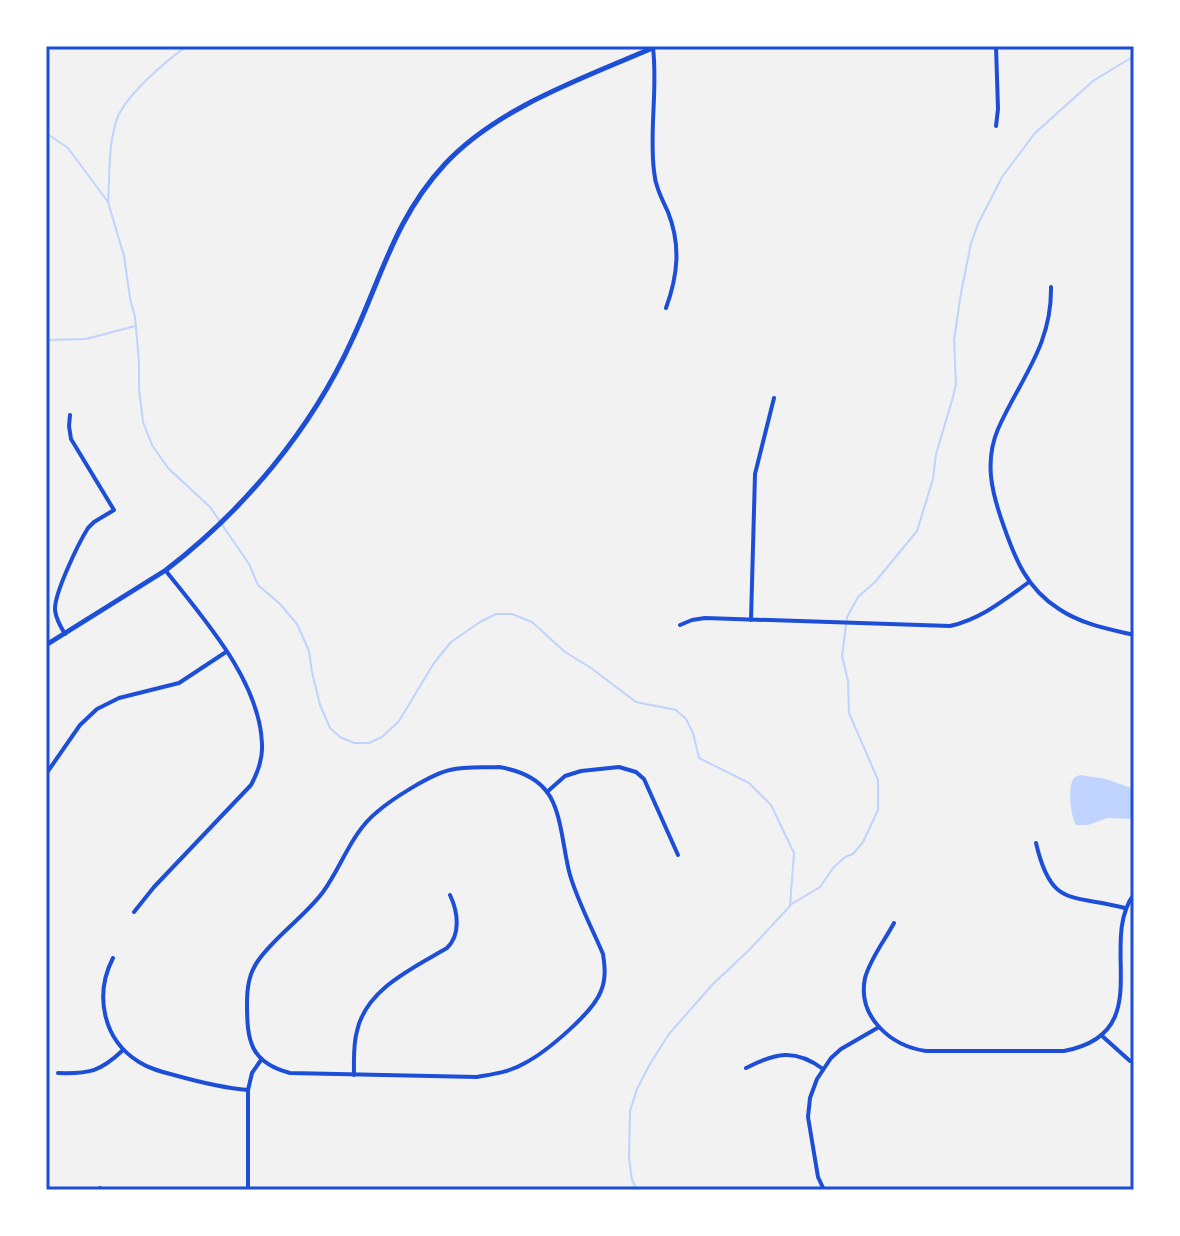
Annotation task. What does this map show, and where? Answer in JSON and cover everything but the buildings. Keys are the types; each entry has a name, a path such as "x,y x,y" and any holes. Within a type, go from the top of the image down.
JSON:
{"street":[{"path":"996,46 996,126"},
{"path":"46,645 166,570 221,523 276,462 325,391 353,340 401,224 423,190 446,163 475,137 509,114 655,47 653,168 673,226 677,252 674,282 666,308"},
{"path":"1051,287 1050,313 1044,338 998,429 993,446 990,462 995,500 1013,555 1029,582 1049,602 1073,617 1134,635"},
{"path":"751,620 755,474 774,398"},
{"path":"65,634 55,611 58,593 88,528 114,510 71,439 70,415"},
{"path":"134,912 251,785 262,754 259,723 243,677 166,570"},
{"path":"680,625 705,618 950,626 980,616 1029,582"},
{"path":"46,774 80,725 97,709 119,698 179,683 226,651"},
{"path":"547,792 572,773 619,767 636,772 644,779 678,855"},
{"path":"463,768 510,769 531,778 547,792 555,809 573,886 603,954 605,975 601,992 590,1010 526,1063 504,1072 477,1077 290,1073 279,1071 261,1060 247,1028 247,991 254,967 266,950 322,893 358,832 375,813 436,775 463,768"},
{"path":"1036,843 1044,874 1059,891 1075,899 1125,908"},
{"path":"894,923 864,982 867,1006 889,1037 913,1049 926,1051 1064,1051 1084,1046 1101,1035 1113,1018 1120,1000 1122,923 1125,908 1134,894"},
{"path":"354,1075 357,1031 367,1006 393,981 453,942 457,908 450,895"},
{"path":"113,958 104,980 103,1005 109,1029 123,1050 153,1069 219,1087 248,1090"},
{"path":"824,1190 818,1177 808,1117 810,1098 823,1069 841,1049 879,1027"},
{"path":"1101,1035 1130,1061"},
{"path":"58,1073 98,1070 123,1050"},
{"path":"746,1068 768,1057 787,1054 813,1061 823,1069"},
{"path":"248,1190 248,1090 252,1073 261,1060"}],"water":[{"path":"1080,775 1106,779 1134,789 1134,819 1107,818 1088,825 1076,825 1070,794 1074,778"}],"waterway":[{"path":"108,202 112,141 120,112 146,80 187,46"},
{"path":"790,905 820,887 833,868 853,854 863,842 878,810 878,780 849,713 848,681 842,656 847,617 858,597 875,582 917,531 956,384 954,340 971,243 978,224 1002,177 1035,133 1093,81 1134,56"},
{"path":"46,133 68,148 108,202 124,256 135,317 143,422 152,445 168,468 210,507 249,564 258,585 297,624 309,651 320,705 330,728 354,743 369,743 382,737 399,721 434,663 451,642 496,614 512,614 532,622 565,652 636,702 676,710 686,719 693,733 699,758 749,783 771,805 794,853 790,906 712,985 669,1034 650,1064 630,1111 629,1158 632,1180 637,1190"},
{"path":"46,340 86,339 135,326"}]}
